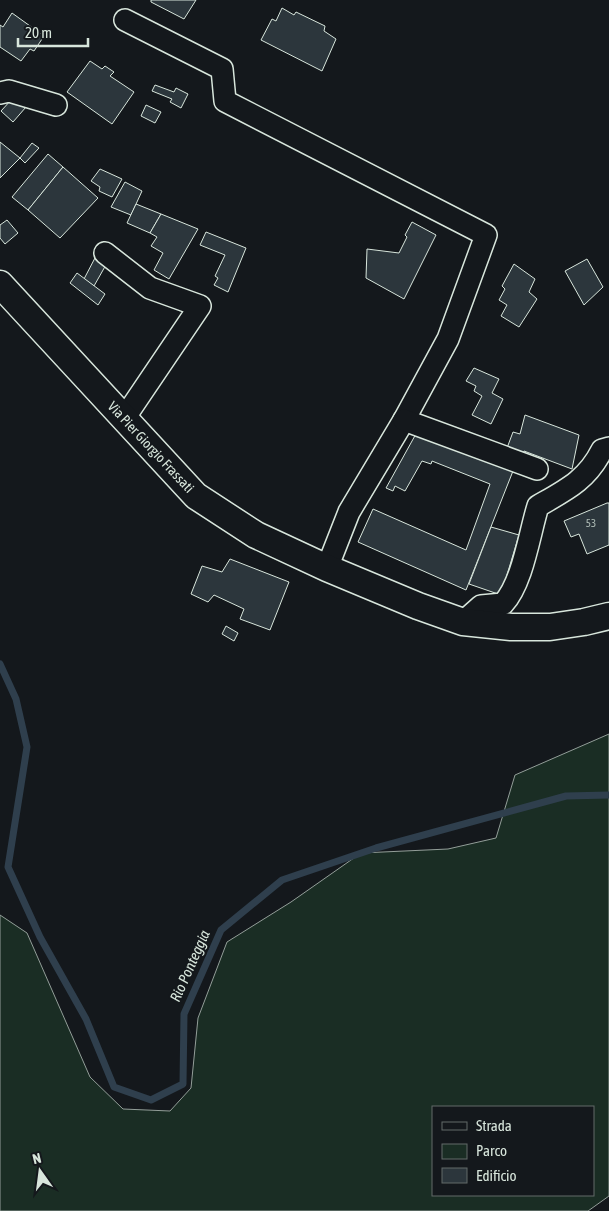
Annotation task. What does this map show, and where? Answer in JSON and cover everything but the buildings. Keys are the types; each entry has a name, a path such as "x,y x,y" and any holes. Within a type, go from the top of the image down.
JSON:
{"street":[{"path":"125,20 222,70 225,101 486,235 448,339 404,420 349,512 326,568"},
{"path":"0,82 3,84 0,86"},
{"path":"0,93 9,91 56,105"},
{"path":"105,253 150,288 200,306 125,417"},
{"name":"Via Pier Giorgio Frassati","path":"0,284 196,496 256,535 326,568 453,618 511,627 550,627 609,616"},
{"path":"404,420 537,469"},
{"path":"453,618 481,606 504,604 518,582 538,506 580,480 595,466 602,450 609,448"}],"green space":[{"path":"609,734 609,1196 588,1211 0,1211 0,915 27,933 90,1077 123,1109 170,1111 191,1088 198,1018 227,942 291,902 361,853 448,849 496,838 515,775"}],"waterway":[{"name":"Rio Ponteggia","path":"0,664 16,699 27,747 8,867 40,937 86,1019 114,1087 151,1100 183,1084 184,1014 221,930 282,880 376,848 566,796 609,795"}]}
